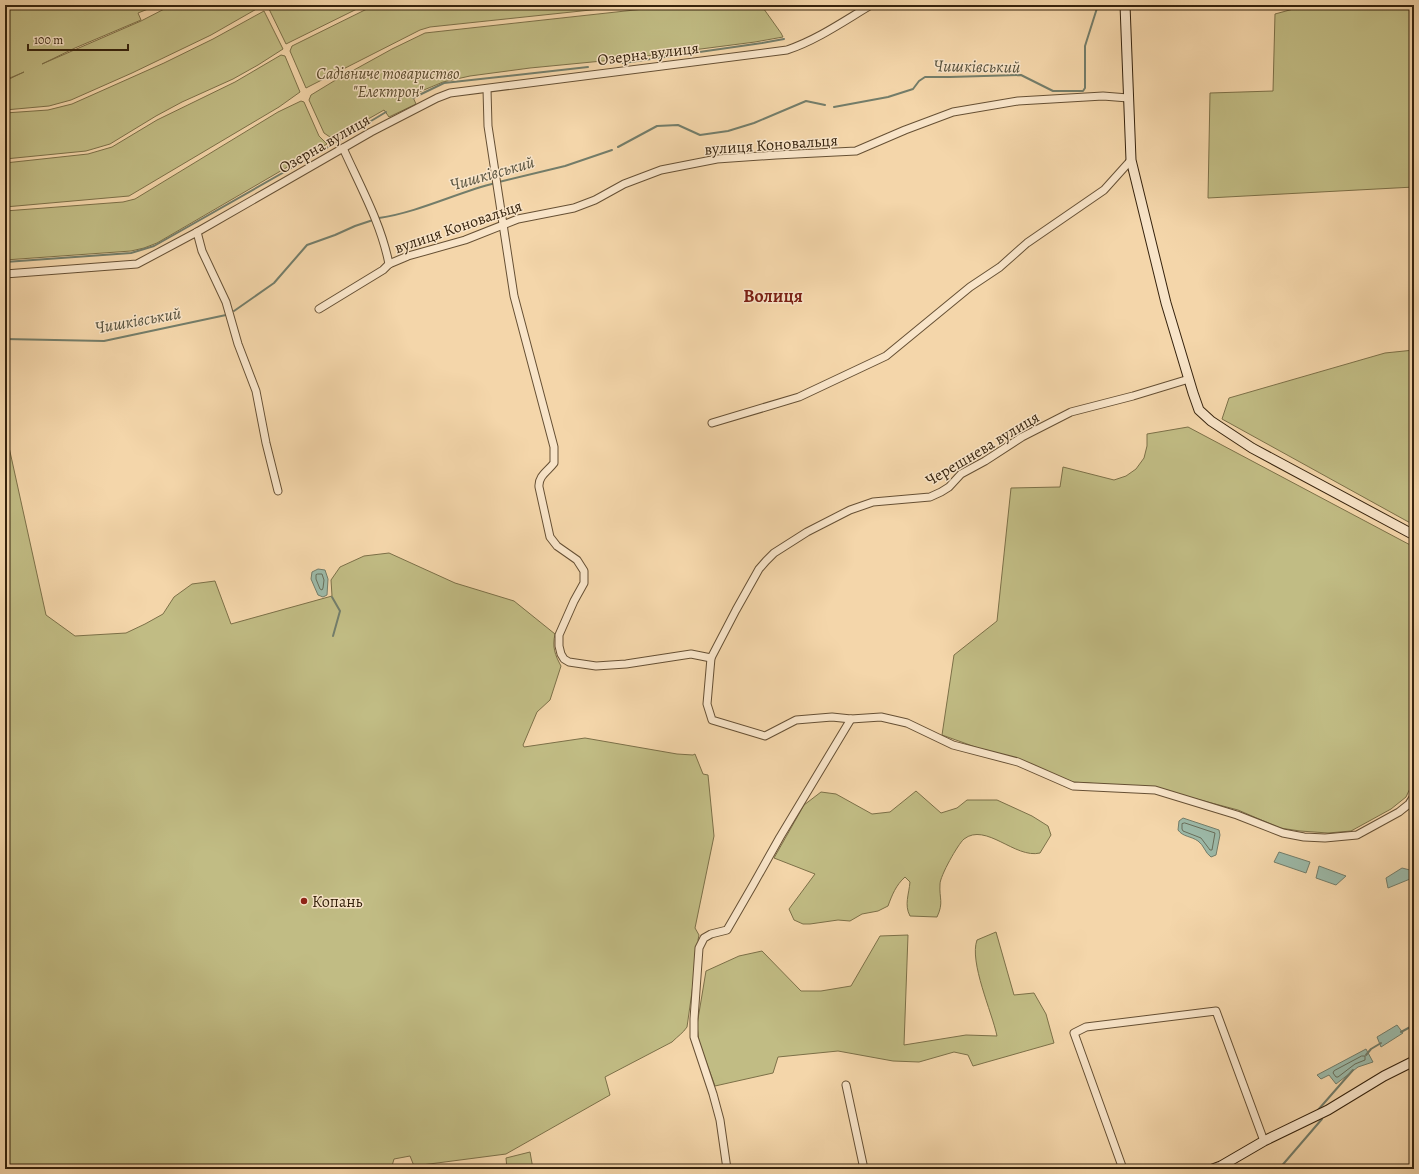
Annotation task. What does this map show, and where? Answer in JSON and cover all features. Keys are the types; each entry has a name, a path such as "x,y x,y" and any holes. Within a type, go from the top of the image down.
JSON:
{"street":[{"name":"Озерна вулиця","path":"5,274 137,264 197,232 343,148 437,98 450,93 787,50 817,36 871,5"},
{"path":"1126,5 1131,160 1166,303 1199,410 1211,421 1252,448 1414,535"},
{"path":"487,89 488,126 514,296 554,447 554,463 538,481 550,537 557,546 577,560 584,571 584,583 571,606 559,635 561,654 564,659 569,662 596,666 626,664 691,654 711,658"},
{"name":"вулиця Коновальця","path":"319,309 383,270 389,264 408,256 465,240 518,218 581,205 595,200 624,184 661,170 717,159 856,151 905,130 953,112 1011,102 1103,96 1128,98"},
{"path":"343,148 375,217 389,264"},
{"path":"712,423 799,397 886,356 970,287 1000,267 1027,243 1104,190 1131,160"},
{"path":"197,232 202,251 226,302 238,344 256,391 266,443 278,491"},
{"name":"Черешнева вулиця","path":"851,719 832,717 796,720 765,736 712,720 707,704 711,658 736,610 766,561 774,553 807,532 850,510 873,502 930,497 942,492 961,474 985,461 1022,437 1071,412 1133,396 1189,379"},
{"path":"727,1169 720,1120 694,1037 699,948 704,938 711,934 727,930 780,837 851,719 881,717 907,723 953,746 1018,762 1074,786 1155,790 1237,815 1283,833 1304,837 1325,838 1357,835 1399,812 1409,804 1414,796"},
{"path":"1123,1169 1074,1033 1086,1027 1216,1011 1264,1140"},
{"path":"1213,1169 1228,1162 1264,1140 1328,1110 1384,1076 1414,1061"},
{"path":"846,1085 864,1169"}],"green space":[{"path":"5,5 158,5 138,13 141,20 75,48 42,64 141,21 172,5 260,5 260,7 211,35 71,100 49,106 5,110 5,81 24,72 5,80"},
{"name":"Садівниче товариство \"Електрон\"","path":"271,5 365,5 286,44 269,9"},
{"name":"Садівниче товариство \"Електрон\"","path":"375,5 638,5 430,27 420,30 306,88 290,51 292,46"},
{"name":"Садівниче товариство \"Електрон\"","path":"680,5 761,5 783,37 623,59 530,68 470,76 443,82 412,95 416,104 389,117 384,110 333,139 324,133 309,100 311,95 334,81 392,49 425,33"},
{"path":"1308,5 1414,5 1414,187 1208,198 1210,93 1273,91 1275,14"},
{"name":"Садівниче товариство \"Електрон\"","path":"264,11 283,49 258,65 233,79 182,102 110,144 86,151 5,159 5,113 48,110 72,104 164,63 213,39"},
{"name":"Садівниче товариство \"Електрон\"","path":"281,55 285,56 300,92 279,107 129,196 5,207 5,163 88,154 112,147 157,120 235,82"},
{"name":"Садівниче товариство \"Електрон\"","path":"301,101 304,102 319,136 327,144 157,243 131,251 5,260 5,211 123,202 135,199 278,112"},
{"path":"1414,350 1414,525 1222,419 1229,398 1385,353"},
{"path":"1188,427 1414,547 1414,780 1406,797 1391,809 1351,831 1328,833 1280,828 1238,810 1155,788 1073,782 942,735 954,655 997,621 1011,488 1060,487 1063,467 1114,480 1126,476 1136,469 1144,458 1147,446 1147,434"},
{"path":"5,429 46,615 75,636 126,633 163,614 174,597 192,584 215,581 231,624 332,596 331,580 340,567 364,556 389,553 455,583 514,601 555,634 555,651 561,666 550,700 537,712 523,745 524,747 585,738 677,754 695,754 703,774 708,775 714,836 695,928 699,935 699,942 687,1027 684,1031 672,1042 605,1077 610,1095 506,1154 414,1166 410,1156 394,1159 392,1166 377,1169 5,1169"},
{"path":"916,791 941,813 957,808 967,800 997,800 1032,816 1048,826 1051,835 1040,853 1021,851 982,835 973,835 964,839 950,860 943,874 940,884 941,904 937,917 910,916 907,904 910,882 905,877 897,887 888,906 878,911 862,914 850,921 838,920 803,924 794,920 789,909 815,874 774,858 804,805 821,792 836,794 872,814 890,812"},
{"path":"996,932 1014,995 1034,993 1046,1014 1054,1043 973,1066 968,1055 954,1052 919,1062 893,1061 838,1051 778,1057 773,1073 715,1086 699,1042 697,1025 706,971 739,956 762,951 801,991 821,991 851,986 880,936 908,935 904,1045 966,1035 997,1036 978,974 975,949 977,940"},
{"path":"530,1152 533,1169 507,1169 506,1158"}],"water":[{"path":"318,569 325,570 328,579 327,595 323,597 318,595 311,579 312,572"},
{"path":"1183,818 1219,830 1220,835 1216,855 1211,857 1198,841 1178,830 1179,821"},
{"path":"1279,852 1310,862 1306,873 1274,862"},
{"path":"1319,866 1346,876 1336,885 1316,878"},
{"path":"1402,868 1410,870 1414,875 1411,876 1410,879 1388,888 1386,878"},
{"path":"1397,1025 1403,1033 1381,1047 1377,1037"},
{"path":"1366,1049 1373,1062 1358,1067 1336,1084 1329,1075 1321,1079 1317,1075"}],"waterway":[{"name":"Чишківський","path":"834,107 888,97 913,89 919,81 925,77 1021,75 1053,91 1083,91 1085,88 1085,46 1098,5"},
{"path":"623,63 784,39"},
{"path":"413,98 444,83 588,67"},
{"name":"Чишківський","path":"618,147 657,126 678,125 700,135 728,131 754,123 806,101 825,105"},
{"path":"336,142 386,112"},
{"path":"5,262 131,253 154,246 330,146"},
{"name":"Чишківський","path":"499,182 565,166 612,150"},
{"name":"Чишківський","path":"379,218 423,207 495,183"},
{"name":"Чишківський","path":"234,311 274,283 307,245 373,220"},
{"name":"Чишківський","path":"5,339 104,341 226,315"},
{"path":"332,597 340,611 333,636"},
{"path":"1401,1032 1414,1025"},
{"path":"1366,1055 1371,1049 1381,1043"},
{"path":"1318,1110 1353,1070"},
{"path":"1279,1169 1322,1119"}],"place":[{"name":"Копань","path":"304,901"}],"district":[{"name":"Волиця","path":"773,296"}]}
